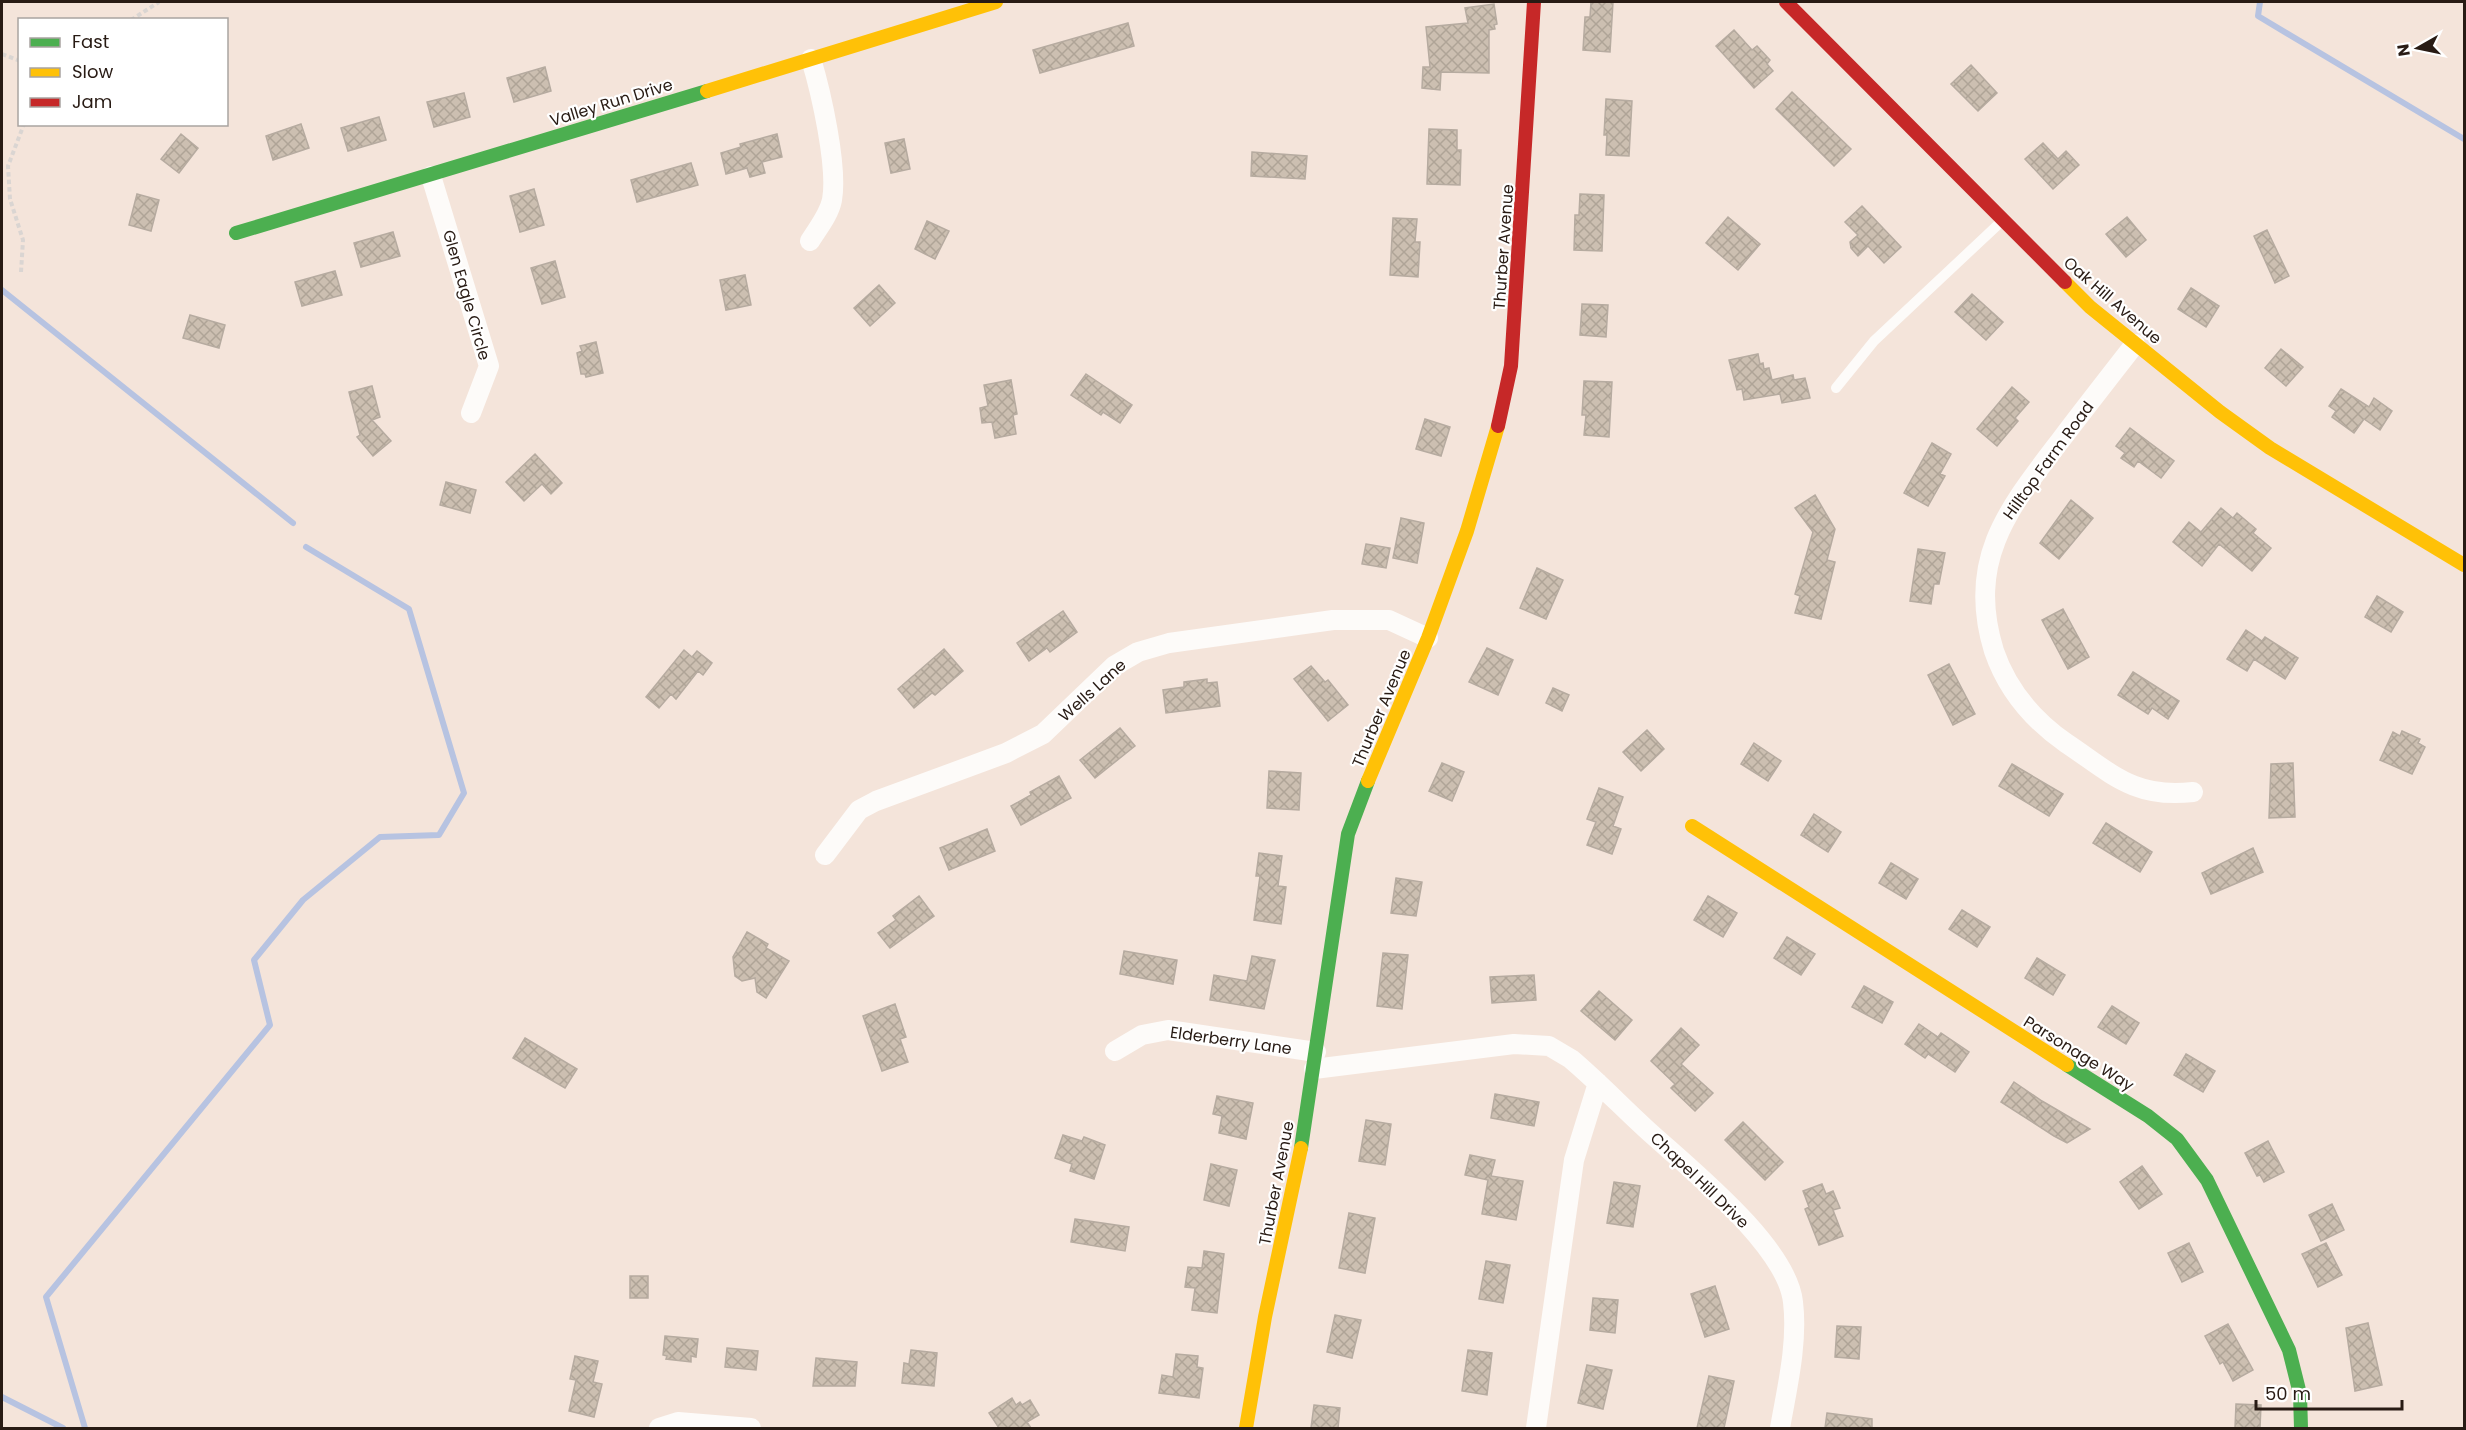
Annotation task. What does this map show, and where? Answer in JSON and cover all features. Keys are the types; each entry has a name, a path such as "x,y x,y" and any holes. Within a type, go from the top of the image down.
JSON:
{"street":[{"name":"Valley Run Drive","path":"236,233 431,176 996,2"},
{"name":"Thurber Avenue","path":"1246,1428 1254,1370 1288,1210 1315,1061 1348,834 1378,753 1428,638 1467,531 1498,425 1511,366 1534,2"},
{"name":"Oak Hill Avenue","path":"1786,2 2091,307 2135,344 2220,412 2270,448 2464,565"},
{"path":"810,241 826,215 833,185 823,100 811,59"},
{"name":"Glen Eagle Circle","path":"431,176 489,366 471,413"},
{"name":"Hilltop Farm Road","path":"2135,344 2007,512 1989,562 1987,620 1996,657 2014,692 2053,734 2127,784 2161,794 2193,792"},
{"name":"Wells Lane","path":"825,855 860,810 908,789 1006,753 1043,734 1114,666 1138,652 1169,643 1351,620 1389,620 1428,638"},
{"name":"Parsonage Way","path":"1692,826 2148,1116 2177,1139 2207,1180 2282,1333 2298,1379 2301,1428"},
{"name":"Elderberry Lane","path":"1115,1051 1142,1035 1168,1030 1315,1061"},
{"name":"Chapel Hill Drive","path":"1315,1061 1535,1044 1559,1050 1598,1083 1742,1218 1782,1270 1790,1286 1794,1313 1792,1355 1780,1428"},
{"path":"1536,1428 1574,1160 1598,1083"},
{"path":"659,1428 678,1422 751,1428"}],"lane":[{"path":"1836,388 1874,341 2003,220"}],"path":[{"path":"134,18 159,2"},
{"path":"2,54 18,60"},
{"path":"21,272 23,240 10,199 8,166 23,126"}],"building":[{"path":"1591,2 1613,2 1610,52 1583,50 1585,17 1590,17"},
{"path":"1494,4 1497,24 1494,25 1495,29 1489,30 1489,73 1441,72 1440,90 1422,88 1423,67 1430,67 1426,27 1468,23 1465,8"},
{"path":"1128,23 1134,46 1040,73 1033,50"},
{"path":"1734,30 1752,50 1757,46 1770,60 1767,64 1773,71 1754,88 1716,46"},
{"path":"1971,65 1997,93 1978,111 1951,84"},
{"path":"545,67 551,91 514,102 507,78"},
{"path":"1792,92 1851,149 1834,166 1776,109"},
{"path":"464,93 470,117 434,127 427,102"},
{"path":"1606,99 1632,101 1629,156 1606,155 1607,135 1604,135"},
{"path":"379,117 386,140 348,151 341,128"},
{"path":"301,124 309,148 273,160 266,136"},
{"path":"1429,129 1457,130 1457,150 1461,150 1460,185 1427,184"},
{"path":"181,134 198,148 179,173 161,159"},
{"path":"777,134 782,157 762,162 765,173 750,177 747,168 726,174 721,153 741,147 740,144"},
{"path":"904,139 910,169 891,173 885,143"},
{"path":"2043,143 2058,159 2066,151 2079,165 2053,189 2025,159"},
{"path":"1252,152 1307,156 1305,179 1251,176"},
{"path":"691,163 698,185 637,202 631,180"},
{"path":"534,189 544,225 520,232 510,196"},
{"path":"137,194 159,200 151,231 129,225"},
{"path":"1580,194 1604,195 1602,251 1574,250 1575,215 1579,215"},
{"path":"1862,206 1901,247 1884,263 1868,246 1858,256 1851,248 1850,242 1858,235 1845,222"},
{"path":"1728,217 1760,244 1738,270 1706,243"},
{"path":"2127,217 2146,240 2126,257 2106,234"},
{"path":"1393,218 1417,219 1415,242 1420,242 1418,277 1390,275"},
{"path":"927,221 949,231 935,259 915,249"},
{"path":"2267,230 2289,276 2275,283 2254,236"},
{"path":"393,232 400,256 361,267 354,243"},
{"path":"555,261 565,297 542,304 531,268"},
{"path":"335,271 342,295 302,306 295,282"},
{"path":"745,275 751,305 726,310 720,280"},
{"path":"879,285 895,303 870,326 854,308"},
{"path":"2191,288 2219,306 2206,327 2178,309"},
{"path":"1972,294 2003,322 1986,340 1955,312"},
{"path":"1582,304 1608,305 1606,337 1580,335"},
{"path":"190,315 225,325 219,348 183,338"},
{"path":"596,342 603,373 586,377 585,374 581,374 577,353 582,351 580,346"},
{"path":"2281,349 2303,367 2286,386 2265,368"},
{"path":"1758,354 1760,364 1763,363 1764,369 1769,368 1772,380 1793,375 1794,380 1805,378 1810,398 1782,403 1780,394 1744,400 1742,389 1737,390 1729,360"},
{"path":"1086,374 1132,405 1120,423 1103,412 1101,415 1071,395"},
{"path":"1011,380 1017,414 1013,415 1016,434 995,438 992,422 982,423 980,408 988,406 984,385"},
{"path":"1584,381 1612,382 1609,437 1584,435 1586,415 1582,415"},
{"path":"372,386 380,417 372,420 391,441 373,456 357,437 360,435 349,392"},
{"path":"2012,387 2029,402 2015,418 2018,421 1997,446 1977,429"},
{"path":"2341,389 2369,407 2374,398 2392,411 2380,430 2364,419 2354,433 2332,417 2336,411 2329,406"},
{"path":"1425,419 1450,427 1441,456 1416,449"},
{"path":"2130,428 2174,461 2161,478 2138,461 2134,467 2121,458 2125,453 2116,446"},
{"path":"1932,443 1951,454 1940,474 1945,476 1928,506 1904,493"},
{"path":"535,454 562,483 551,494 542,484 524,501 506,482"},
{"path":"446,482 476,490 470,513 440,505"},
{"path":"1815,495 1835,529 1827,560 1835,562 1821,619 1795,613 1800,596 1795,594 1813,532 1795,508"},
{"path":"2071,500 2093,518 2059,559 2040,543"},
{"path":"2221,508 2233,518 2237,513 2256,529 2253,533 2271,548 2252,571 2219,544 2202,566 2173,542 2189,522 2201,532"},
{"path":"1401,518 1424,523 1417,563 1393,558"},
{"path":"1366,544 1390,548 1386,568 1362,564"},
{"path":"1918,549 1945,553 1939,584 1934,584 1931,604 1910,601"},
{"path":"1537,568 1563,580 1546,619 1520,608"},
{"path":"2377,596 2403,612 2391,632 2365,617"},
{"path":"2063,609 2089,657 2068,669 2042,620"},
{"path":"1063,611 1077,632 1050,652 1047,648 1029,661 1017,643"},
{"path":"2246,630 2262,641 2265,637 2298,658 2285,679 2254,659 2247,671 2227,659"},
{"path":"1487,648 1513,660 1498,695 1469,682"},
{"path":"944,649 963,671 935,695 932,693 914,708 898,689"},
{"path":"684,650 692,657 697,651 712,663 703,675 698,671 676,699 671,694 659,708 646,697"},
{"path":"1949,664 1975,714 1953,725 1928,675"},
{"path":"1311,666 1325,682 1328,680 1348,705 1328,721 1294,679"},
{"path":"2133,672 2179,701 2168,719 2152,708 2148,714 2118,695"},
{"path":"1207,679 1207,683 1217,682 1220,706 1166,713 1163,690 1184,687 1184,682"},
{"path":"1553,688 1569,695 1562,711 1546,703"},
{"path":"1120,728 1135,746 1095,778 1080,760"},
{"path":"1647,730 1664,749 1641,771 1623,752"},
{"path":"2402,731 2420,739 2418,743 2425,747 2412,774 2380,760 2393,732 2400,736"},
{"path":"1754,743 1781,761 1768,781 1741,764"},
{"path":"1442,763 1464,772 1452,801 1429,791"},
{"path":"2293,763 2295,817 2269,818 2271,764"},
{"path":"2012,764 2063,794 2049,816 1999,786"},
{"path":"1269,771 1301,773 1299,810 1267,808"},
{"path":"1059,776 1071,798 1021,825 1011,806 1031,795 1030,792"},
{"path":"1599,788 1623,797 1613,826 1621,829 1612,854 1587,845 1596,822 1587,819"},
{"path":"1814,814 1841,832 1828,852 1801,835"},
{"path":"2106,823 2152,852 2140,872 2093,843"},
{"path":"987,829 995,851 949,870 940,848"},
{"path":"2253,848 2263,872 2211,894 2202,873"},
{"path":"1259,853 1282,856 1278,886 1286,887 1281,924 1254,920 1260,876 1256,876"},
{"path":"1891,863 1918,879 1906,899 1879,883"},
{"path":"1396,878 1422,882 1416,916 1391,913"},
{"path":"919,896 934,916 890,948 878,933 896,920 893,916"},
{"path":"1708,896 1737,913 1723,937 1694,920"},
{"path":"1962,910 1990,927 1977,947 1949,929"},
{"path":"747,932 768,944 766,948 789,961 766,998 757,992 755,978 742,981 735,976 733,957"},
{"path":"1787,937 1815,954 1801,975 1774,958"},
{"path":"1124,951 1177,960 1173,984 1120,974"},
{"path":"1383,953 1408,955 1402,1009 1377,1006"},
{"path":"1252,956 1275,960 1264,1009 1210,1000 1214,975 1247,981"},
{"path":"2037,958 2065,975 2053,995 2025,978"},
{"path":"1534,975 1536,1000 1492,1003 1490,977"},
{"path":"1864,986 1893,1002 1882,1023 1852,1007"},
{"path":"1599,991 1632,1020 1615,1040 1581,1011"},
{"path":"895,1004 906,1037 900,1039 908,1062 882,1071 863,1016"},
{"path":"2112,1006 2139,1023 2126,1044 2098,1027"},
{"path":"1919,1024 1938,1037 1941,1033 1969,1052 1955,1072 1928,1054 1925,1058 1905,1044"},
{"path":"1681,1028 1699,1045 1681,1064 1713,1093 1695,1111 1671,1088 1675,1084 1651,1061"},
{"path":"525,1038 577,1069 565,1088 513,1058"},
{"path":"2186,1054 2215,1071 2203,1092 2174,1075"},
{"path":"2014,1082 2090,1129 2067,1143 2054,1136 2001,1102"},
{"path":"1495,1094 1539,1102 1534,1126 1491,1118"},
{"path":"1217,1096 1253,1103 1246,1139 1219,1133 1222,1116 1213,1114"},
{"path":"1366,1120 1391,1124 1385,1165 1359,1161"},
{"path":"1743,1122 1783,1162 1765,1180 1725,1140"},
{"path":"1063,1135 1082,1141 1084,1137 1105,1145 1094,1179 1070,1171 1072,1164 1055,1158"},
{"path":"2268,1141 2284,1172 2264,1182 2260,1175 2257,1176 2245,1153"},
{"path":"1470,1155 1495,1160 1491,1176 1523,1181 1516,1220 1482,1214 1488,1180 1465,1175"},
{"path":"1211,1164 1237,1170 1229,1206 1204,1200"},
{"path":"2142,1166 2162,1194 2139,1209 2120,1182"},
{"path":"1614,1182 1640,1186 1633,1227 1607,1223"},
{"path":"1822,1184 1826,1194 1833,1191 1840,1208 1833,1210 1843,1236 1819,1245 1805,1209 1809,1207 1803,1191"},
{"path":"2332,1204 2344,1230 2321,1241 2309,1215"},
{"path":"1349,1213 1375,1218 1365,1273 1339,1268"},
{"path":"1075,1219 1129,1227 1125,1251 1071,1242"},
{"path":"2189,1243 2203,1272 2182,1282 2168,1253"},
{"path":"2326,1243 2342,1275 2318,1287 2302,1254"},
{"path":"1204,1251 1224,1254 1217,1313 1192,1310 1195,1288 1185,1287 1188,1267 1202,1268"},
{"path":"1486,1261 1510,1265 1503,1303 1479,1299"},
{"path":"630,1276 648,1276 648,1298 630,1298"},
{"path":"1715,1286 1729,1329 1705,1337 1691,1294"},
{"path":"1593,1298 1618,1300 1615,1333 1590,1330"},
{"path":"1335,1315 1361,1320 1352,1358 1327,1352"},
{"path":"2368,1323 2382,1385 2355,1391 2346,1328"},
{"path":"2228,1324 2253,1370 2233,1381 2223,1362 2220,1364 2205,1336"},
{"path":"1837,1326 1861,1327 1859,1359 1835,1357"},
{"path":"665,1336 698,1339 696,1357 691,1356 691,1362 666,1359 667,1356 663,1355"},
{"path":"727,1348 758,1351 756,1370 725,1367"},
{"path":"911,1350 937,1353 934,1386 902,1383 904,1363 909,1364"},
{"path":"1468,1350 1492,1353 1487,1395 1462,1391"},
{"path":"1176,1354 1198,1356 1197,1367 1203,1368 1199,1398 1159,1393 1162,1375 1173,1377"},
{"path":"575,1356 598,1361 593,1382 602,1384 594,1417 569,1411 576,1380 570,1379"},
{"path":"816,1358 857,1362 855,1386 813,1386"},
{"path":"1587,1365 1612,1370 1603,1409 1578,1403"},
{"path":"1709,1376 1734,1381 1724,1428 1697,1428"},
{"path":"1012,1398 1016,1405 1020,1402 1022,1405 1030,1400 1039,1415 1027,1422 1031,1428 999,1428 989,1413"},
{"path":"2236,1404 2261,1405 2260,1428 2235,1428"},
{"path":"1314,1405 1340,1408 1338,1428 1311,1428"},
{"path":"1827,1413 1872,1419 1872,1428 1825,1428"}],"waterway":[{"path":"2260,2 2258,16 2464,139"},
{"path":"2,290 293,523"},
{"path":"85,1428 46,1297 270,1025 254,960 303,900 380,837 439,835 464,793 409,609 306,547"},
{"path":"2,1397 63,1428"}],"traffic: fast":[{"path":"236,233 707,91"},
{"path":"1301,1148 1348,834 1368,781"},
{"path":"2067,1065 2148,1116 2177,1139 2207,1180 2289,1350 2300,1394 2301,1428"}],"traffic: slow":[{"path":"707,91 996,2"},
{"path":"2065,282 2090,307 2220,412 2270,448 2464,565"},
{"path":"1368,781 1428,638 1467,531 1498,426"},
{"path":"1692,826 2067,1065"},
{"path":"1246,1428 1265,1317 1301,1148"}],"traffic: jam":[{"path":"1498,426 1511,366 1534,2"},
{"path":"1786,2 2065,282"}]}
